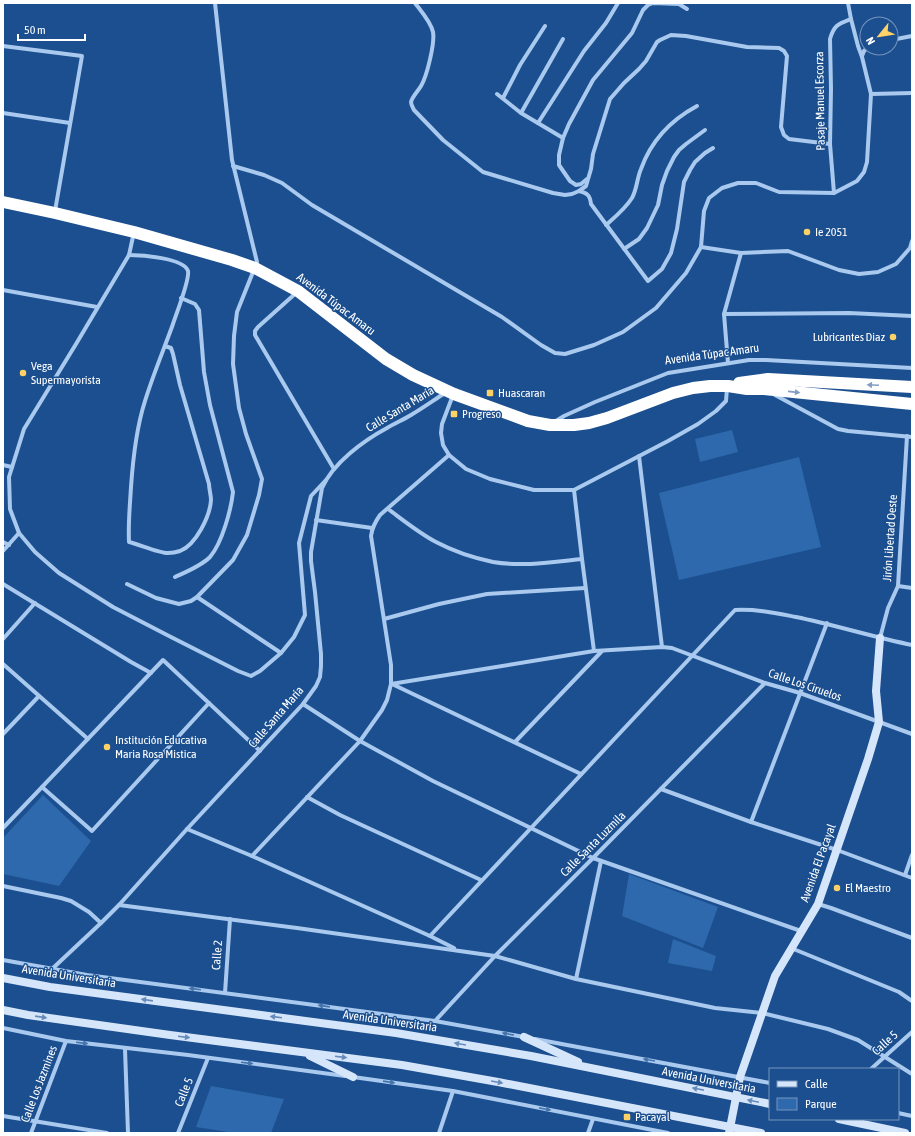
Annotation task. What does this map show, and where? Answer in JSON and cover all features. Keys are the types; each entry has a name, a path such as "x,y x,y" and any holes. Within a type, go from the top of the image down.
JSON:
{"highway":[{"name":"Avenida Túpac Amaru","path":"3,202 134,232 255,268 298,291 386,359 413,375 451,393 528,421 550,425 574,425 589,423 607,418 673,393 692,388 710,386 764,389 912,404"},
{"name":"Avenida Túpac Amaru","path":"728,386 748,381 768,379 912,387"}],"street":[{"path":"127,584 156,598 179,604 191,601 233,560 240,548 247,535 259,495 262,479 246,434 239,408 233,364 237,312 257,262 233,166 215,3"},
{"path":"415,3 425,16 433,31 434,43 425,76 411,101 412,106 414,110 443,140 483,172 553,193 566,195 579,191 586,186 593,154 610,99 643,65 657,42 663,38 671,36 686,36 747,47 765,49 776,48 782,50 787,56 781,127 784,135 789,139 830,144"},
{"path":"538,123 584,51 606,23 618,3"},
{"path":"589,177 581,184 576,185 570,181 559,165 559,156 563,138 593,80 632,33 643,10 648,6 653,3 679,4 686,8"},
{"path":"848,3 859,48"},
{"name":"Pasaje Manuel Escorza","path":"834,193 830,144 830,39 832,31 838,24 851,19"},
{"path":"503,98 520,65 545,26"},
{"path":"899,38 912,36"},
{"path":"521,112 563,39"},
{"path":"3,46 82,56 55,213"},
{"path":"233,166 264,175 282,183 312,205 502,317 541,345 555,353 565,354 594,345 623,332 656,308 686,273 701,247 704,211 710,198 722,188 738,183 756,184 779,192 834,193 857,181 864,172 867,162 871,94 862,56"},
{"path":"871,94 912,93"},
{"path":"498,94 521,112 563,138"},
{"path":"606,225 624,209 631,200 636,188 640,170 651,147 657,139 678,118 697,106"},
{"path":"3,113 70,123"},
{"path":"624,249 638,238 647,228 658,205 667,171 674,157 679,150 705,130"},
{"path":"579,191 589,195 591,204 648,281 662,269 671,253 678,228 684,182 695,162 713,148"},
{"path":"134,232 129,255 24,429 9,477 10,509 19,533 35,552 59,573 113,607 238,671 251,676 260,671 281,653 294,637 305,615 299,543 311,496 326,480"},
{"path":"701,247 740,253 788,250 839,270 859,274 878,272 896,264 910,248 912,241"},
{"path":"728,364 724,314 740,253"},
{"path":"129,255 145,255 169,260 185,266 188,271 188,278 145,401 136,436 133,460 128,526 129,542 166,553 180,551 195,538 201,529 211,500 209,484 180,384 174,354 170,348 165,346"},
{"path":"3,290 97,307"},
{"path":"298,291 258,327 255,331 255,335 334,469"},
{"path":"175,577 210,557 225,527 232,504 233,492 210,405 204,372 199,310 195,304 181,298"},
{"path":"724,314 850,313 912,316"},
{"name":"Avenida Túpac Amaru","path":"550,425 564,416 668,373 749,360 912,368"},
{"path":"451,393 442,424 441,433 443,444 449,455 466,469 478,475 534,490 574,490 668,442 698,424 716,411 726,401 728,386"},
{"path":"764,389 828,425 838,429 912,437"},
{"name":"Calle Santa María","path":"52,969 119,905 303,704 316,686 320,677 321,654 311,552 322,488 334,469 361,444 386,428 451,393"},
{"name":"Jirón Libertad Oeste","path":"880,638 888,608 898,586 907,436"},
{"path":"252,856 360,741 382,710 387,700 391,684 391,665 371,536 372,528 380,515 449,455"},
{"path":"639,456 662,648"},
{"path":"3,465 12,467"},
{"path":"574,490 594,651"},
{"path":"388,509 435,542 457,551 494,562 546,563 582,559"},
{"path":"316,520 372,528"},
{"path":"3,551 19,533"},
{"path":"3,542 9,545"},
{"path":"3,584 151,673"},
{"path":"898,586 912,588"},
{"path":"384,619 439,604 487,594 585,588"},
{"path":"196,597 281,653"},
{"path":"3,639 35,603"},
{"path":"430,936 735,610 768,611 827,623 880,638 912,645"},
{"path":"751,822 827,623"},
{"name":"Avenida El Pacayal","path":"730,1130 740,1077 775,976 818,904 868,759 879,722 876,692 880,638"},
{"name":"Calle Los Ciruelos","path":"391,684 594,651 672,648 912,734"},
{"path":"515,742 602,651"},
{"path":"3,828 163,660 260,751"},
{"path":"3,664 88,739"},
{"name":"Calle Santa Luzmila","path":"435,1021 495,956 765,682"},
{"path":"391,684 581,774"},
{"path":"3,734 39,696"},
{"path":"42,787 92,831 209,703"},
{"path":"303,704 360,741 433,781 593,858 802,931"},
{"path":"661,788 751,822 837,850 912,878"},
{"path":"307,797 340,815 481,880"},
{"path":"187,829 252,856 458,950"},
{"path":"905,876 912,855"},
{"path":"576,979 601,861"},
{"path":"3,886 71,901 89,912 101,922"},
{"path":"818,904 912,938"},
{"path":"119,905 495,956 576,979 715,1008 762,1013 828,1028 858,1040 912,1074"},
{"name":"Calle 2","path":"224,993 230,919"},
{"path":"791,948 899,992 912,1001"},
{"path":"3,960 87,975 435,1021 769,1083"},
{"name":"Avenida Universitaria","path":"3,978 50,987 396,1033 531,1056 769,1104"},
{"path":"3,1010 28,1015 170,1035 402,1065 490,1080 677,1117 730,1130 761,1133"},
{"path":"3,1028 66,1041 208,1058 453,1091 668,1133"},
{"name":"Calle 5","path":"872,1068 912,1032"},
{"path":"524,1037 589,1068"},
{"name":"Calle Los Jazmines","path":"31,1133 66,1041"},
{"path":"125,1049 128,1133"},
{"path":"302,1052 353,1077"},
{"name":"Calle 5","path":"178,1133 208,1058"},
{"path":"439,1133 453,1091"},
{"path":"899,1113 912,1116"},
{"path":"3,1116 88,1132 107,1133"},
{"path":"588,1133 593,1119"},
{"path":"845,1120 906,1133"}],"green space":[{"path":"732,430 738,452 700,462 695,439"},
{"path":"799,457 821,547 679,580 659,493"},
{"path":"43,795 91,841 59,886 3,874 3,838"},
{"path":"629,874 718,907 703,948 622,916"},
{"path":"673,939 716,956 712,971 668,963"},
{"path":"211,1086 284,1099 271,1133 234,1133 196,1127"}],"place":[{"name":"Ie 2051","path":"807,232"},
{"name":"Lubricantes Diaz","path":"893,337"},
{"name":"Vega Supermayorista","path":"23,373"},
{"name":"Huascaran","path":"490,393"},
{"name":"Progreso","path":"454,414"},
{"name":"Institución Educativa Maria Rosa Mistica","path":"107,747"},
{"name":"El Maestro","path":"837,888"},
{"name":"Pacayal","path":"627,1117"}]}
